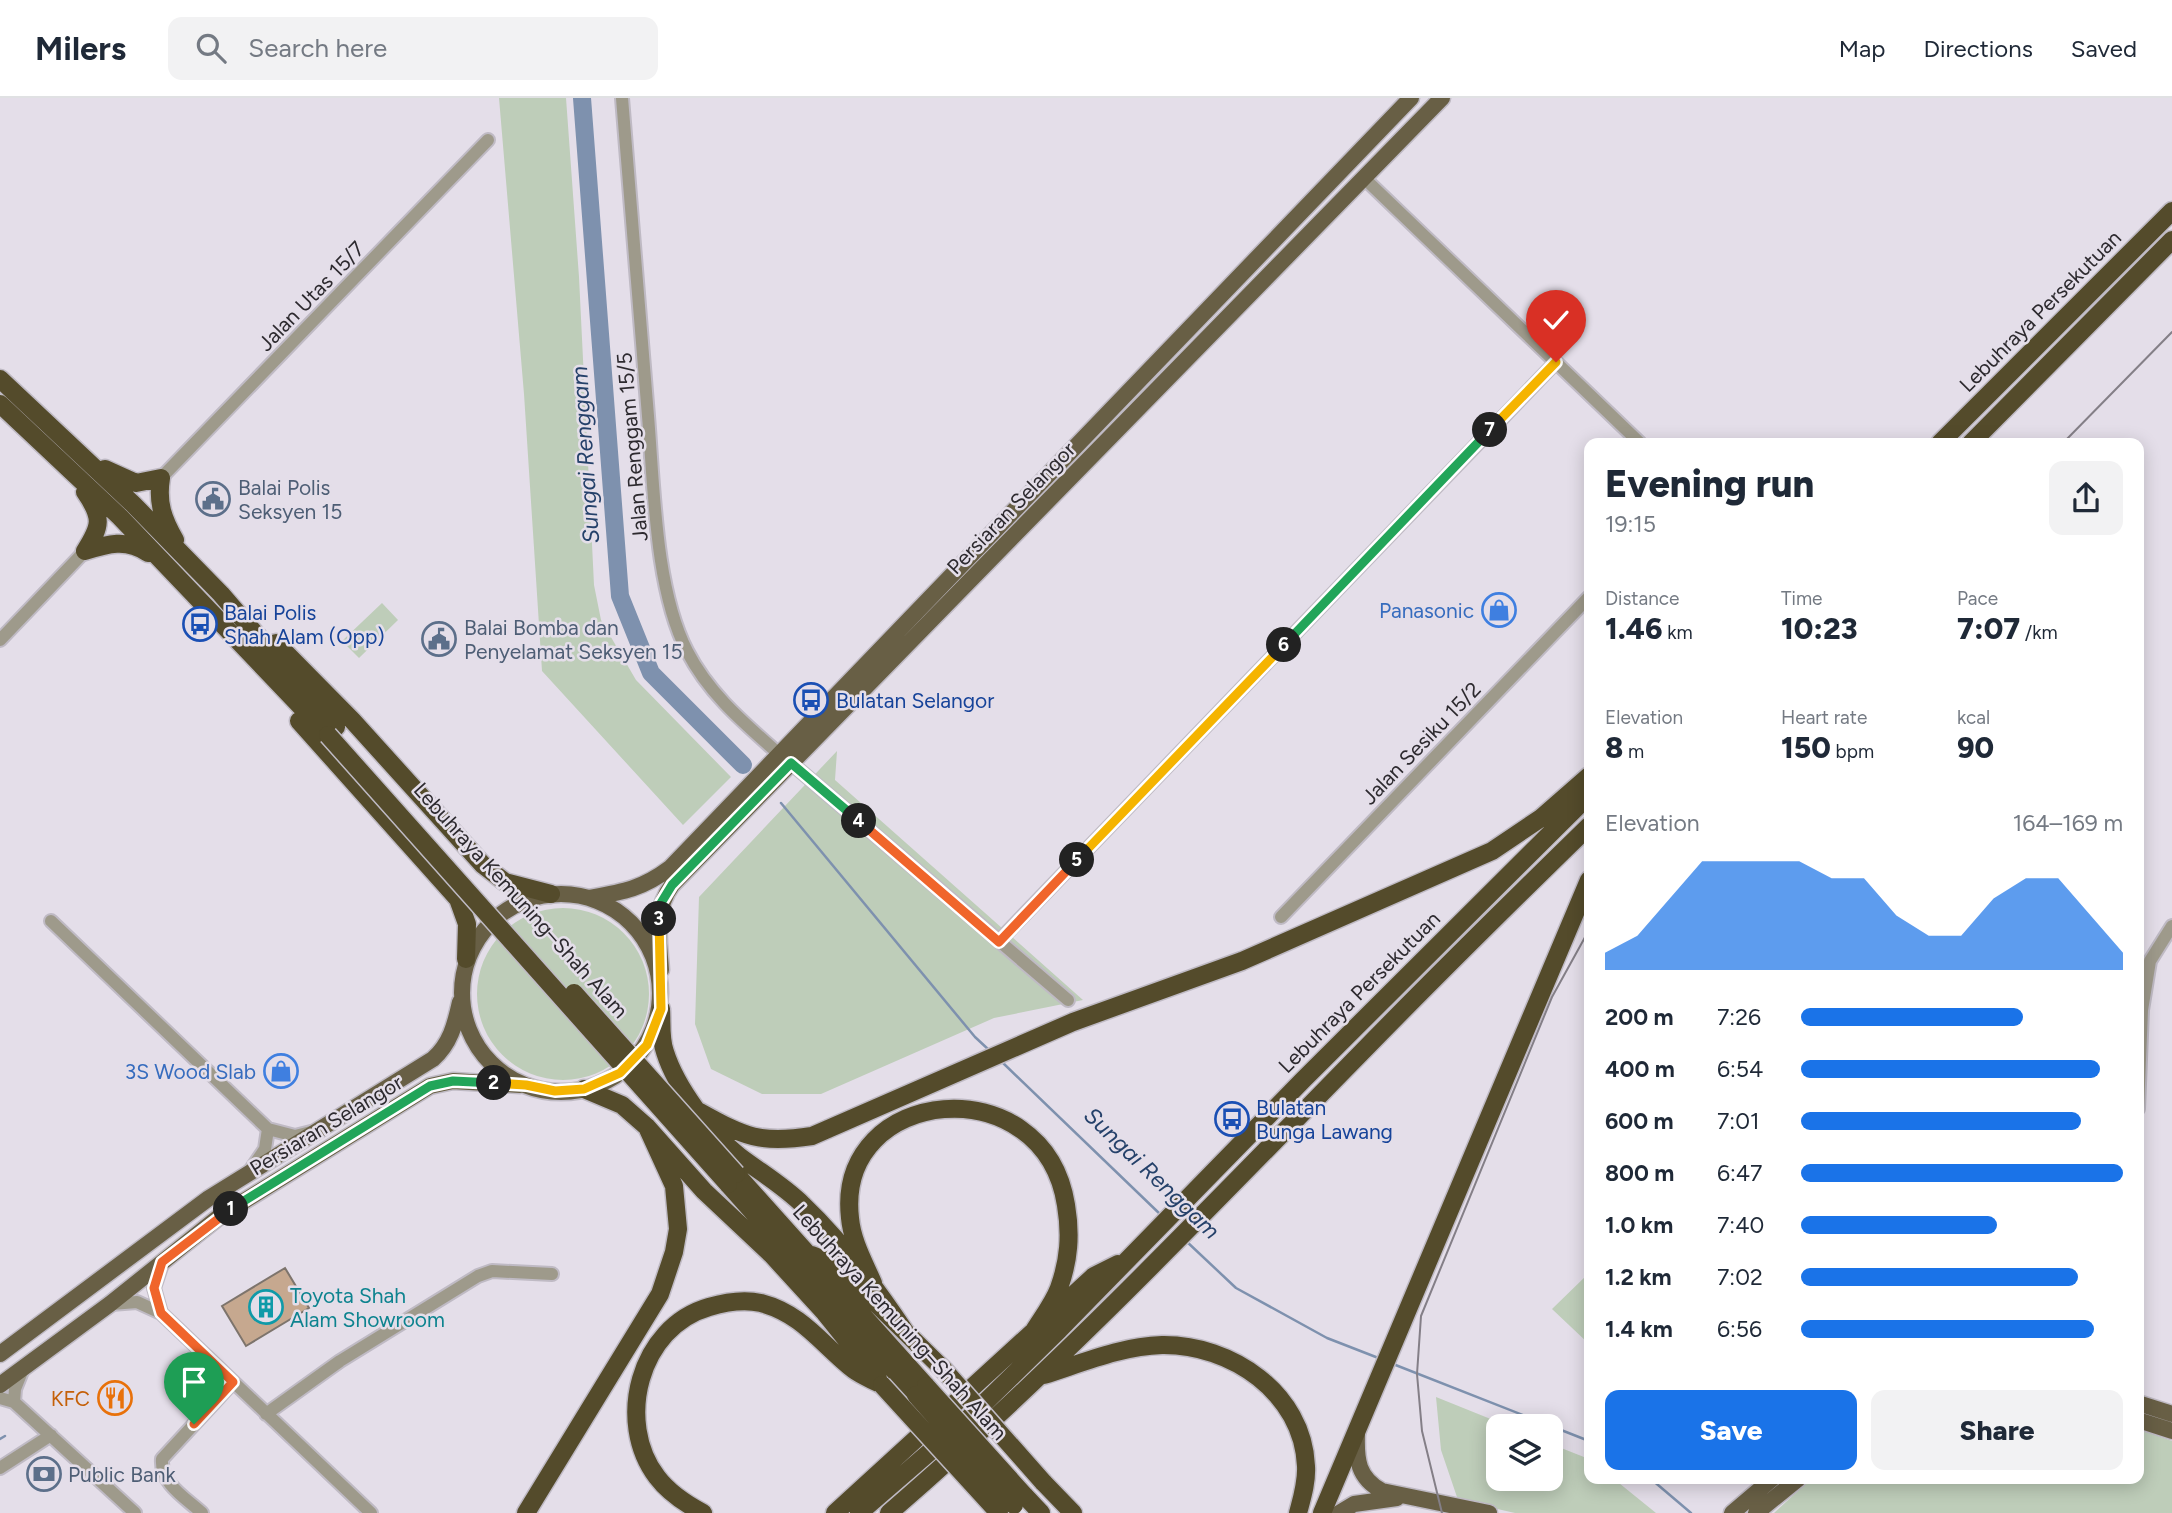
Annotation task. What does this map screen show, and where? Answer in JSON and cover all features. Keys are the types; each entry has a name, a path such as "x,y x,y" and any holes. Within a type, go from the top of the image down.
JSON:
{"highway":[{"name":"Lebuhraya Persekutuan","path":"1945,438 2172,211"},
{"name":"Lebuhraya Persekutuan","path":"1976,438 2172,240"},
{"name":"Lebuhraya Kemuning–Shah Alam","path":"0,379 221,594 332,731 732,1179 806,1252 1015,1507"},
{"name":"Lebuhraya Kemuning–Shah Alam","path":"0,404 64,464 213,616 332,731"},
{"path":"81,455 118,477 136,483 161,478 158,495 160,509 186,558"},
{"path":"64,464 94,505 99,520 95,534 85,551"},
{"path":"85,551 118,543 137,545 164,565"},
{"path":"221,594 298,662 483,865 505,883 551,894"},
{"path":"213,616 281,701 458,900 467,924 466,959"},
{"path":"700,1112 738,1133 755,1138 781,1141 812,1136 1073,1022 1242,961 1492,852 1541,818 1584,780"},
{"name":"Lebuhraya Persekutuan","path":"859,1513 969,1418 1584,800"},
{"name":"Lebuhraya Persekutuan","path":"889,1513 1040,1376 1168,1251 1382,1031 1584,831"},
{"path":"1322,1513 1584,892"},
{"path":"661,1009 663,1049 678,1082 712,1131 736,1154 800,1202 829,1230 873,1283 904,1330"},
{"path":"584,1089 622,1105 647,1127 704,1191 772,1255 825,1313 882,1385 1015,1507 1041,1513"},
{"path":"873,1283 854,1240 849,1218 852,1182 862,1157 879,1137 916,1114 961,1107 984,1111 1005,1119 1025,1132 1042,1148 1055,1167 1064,1192 1070,1238 1068,1260 1058,1291 1032,1334"},
{"path":"526,1513 660,1294 674,1252 678,1229 674,1186 647,1127"},
{"name":"Lebuhraya Kemuning–Shah Alam","path":"732,1179 752,1211 921,1390"},
{"path":"752,1211 772,1255"},
{"path":"806,1252 837,1265 904,1330 944,1370 1073,1513"},
{"path":"835,1513 1094,1276 1133,1256"},
{"path":"703,1513 682,1502 657,1478 640,1442 636,1405 642,1372 656,1344 672,1326 698,1310 730,1301 758,1303 784,1310 810,1327 855,1371 882,1385"},
{"path":"1040,1376 1127,1349 1163,1345 1200,1349 1233,1360 1277,1394 1294,1419 1302,1440 1306,1465 1306,1481 1298,1513"},
{"path":"824,1513 863,1488"}],"main road":[{"name":"Persiaran Selangor","path":"661,970 659,916 664,897 680,877 785,758 1411,98"},
{"name":"Persiaran Selangor","path":"589,898 632,891 670,868 785,758 1442,98"},
{"path":"551,894 589,898 614,912 633,929 661,970 661,1009 647,1045 620,1073 584,1089 555,1091 526,1085 504,1073 485,1056 465,1017 461,995 461,975 466,959 488,926 522,901 551,894"},
{"name":"Persiaran Selangor","path":"0,1354 209,1198 438,1054 450,1038 461,995"},
{"name":"Persiaran Selangor","path":"0,1385 110,1304 220,1216 256,1191 430,1086 453,1081 526,1085"},
{"path":"2144,1405 2172,1414"},
{"path":"2144,1422 2172,1432"},
{"path":"1357,1432 1358,1464 1368,1483 1382,1491 1489,1513"},
{"path":"1732,1513 1766,1484"},
{"path":"1756,1513 1792,1484"},
{"path":"1339,1513 1354,1504 1410,1497"}],"street":[{"name":"Jalan Renggam 15/5","path":"622,98 654,494 668,591 687,651 726,707 1068,1000"},
{"name":"Jalan Utas 15/7","path":"161,478 488,140"},
{"path":"1364,178 1635,438"},
{"path":"999,942 1556,362"},
{"path":"0,640 85,551"},
{"name":"Jalan Sesiku 15/2","path":"1280,917 1584,602"},
{"path":"51,921 268,1129 295,1136 318,1130"},
{"path":"2144,998 2150,961 2172,926"},
{"path":"250,1171 265,1149 268,1129"},
{"path":"161,1313 154,1288 162,1262"},
{"path":"266,1414 340,1361 478,1276 492,1271 552,1274"},
{"path":"110,1304 137,1302 161,1313 371,1513"},
{"path":"14,1402 15,1389 23,1368"},
{"path":"202,1513 167,1481 161,1469 162,1460 233,1382"},
{"path":"0,1398 14,1402 135,1513"},
{"path":"0,1468 51,1435"}],"green space":[{"path":"499,98 566,98 579,277 594,585 601,620 636,680 731,777 683,825 542,671 524,394"},
{"path":"382,603 398,620 359,658 342,641"},
{"path":"837,751 835,780 1083,1000 994,1018 821,1094 762,1094 711,1069 695,1024 699,897"},
{"path":"563,908 596,914 624,933 643,961 649,994 643,1027 624,1055 596,1074 563,1080 530,1074 502,1055 483,1027 477,994 483,961 502,933 530,914"},
{"path":"1584,1278 1584,1339 1552,1309"},
{"path":"1436,1397 1486,1417 1486,1491 1563,1491 1563,1449 1584,1457 1584,1484 1620,1484 1656,1513 1515,1513 1458,1500 1441,1450"},
{"path":"2144,1431 2172,1441 2172,1513 1774,1513 1806,1484 2144,1484"}],"building":[{"name":"Toyota Shah Alam Showroom","path":"285,1268 309,1308 246,1346 222,1306"}],"waterway":[{"name":"Sungai Renggam","path":"582,98 620,596 651,673 743,765"},
{"name":"Sungai Renggam","path":"781,803 975,1037 989,1050"},
{"name":"Sungai Renggam","path":"1002,1062 1161,1215"},
{"name":"Sungai Renggam","path":"1185,1240 1236,1288 1327,1338 1381,1359"},
{"name":"Sungai Renggam","path":"1393,1364 1584,1439"},
{"path":"0,1439 5,1436"},
{"name":"Sungai Renggam","path":"1657,1484 1691,1513"}],"tram line":[{"path":"2068,438 2172,332"},
{"path":"1442,1513 1422,1431 1417,1374 1421,1316 1552,997 1584,939"}],"place":[{"name":"Balai Polis Seksyen 15","path":"213,499"},
{"name":"Panasonic","path":"1499,610"},
{"name":"Balai Polis Shah Alam (Opp)","path":"200,624"},
{"name":"Balai Bomba dan Penyelamat Seksyen 15","path":"439,639"},
{"name":"Bulatan Selangor","path":"811,700"},
{"name":"3S Wood Slab","path":"281,1071"},
{"name":"Bulatan Bunga Lawang","path":"1232,1119"},
{"name":"Toyota Shah Alam Showroom","path":"266,1307"},
{"name":"KFC","path":"115,1398"},
{"name":"Public Bank","path":"44,1474"}],"route":[{"path":"194,1424 233,1382 161,1313 155,1301 154,1288 162,1262 256,1191 430,1086 453,1081 526,1085 555,1091 584,1089 620,1073 647,1045 661,1009 659,916 664,897 672,885 791,763 999,942 1556,362"}]}
